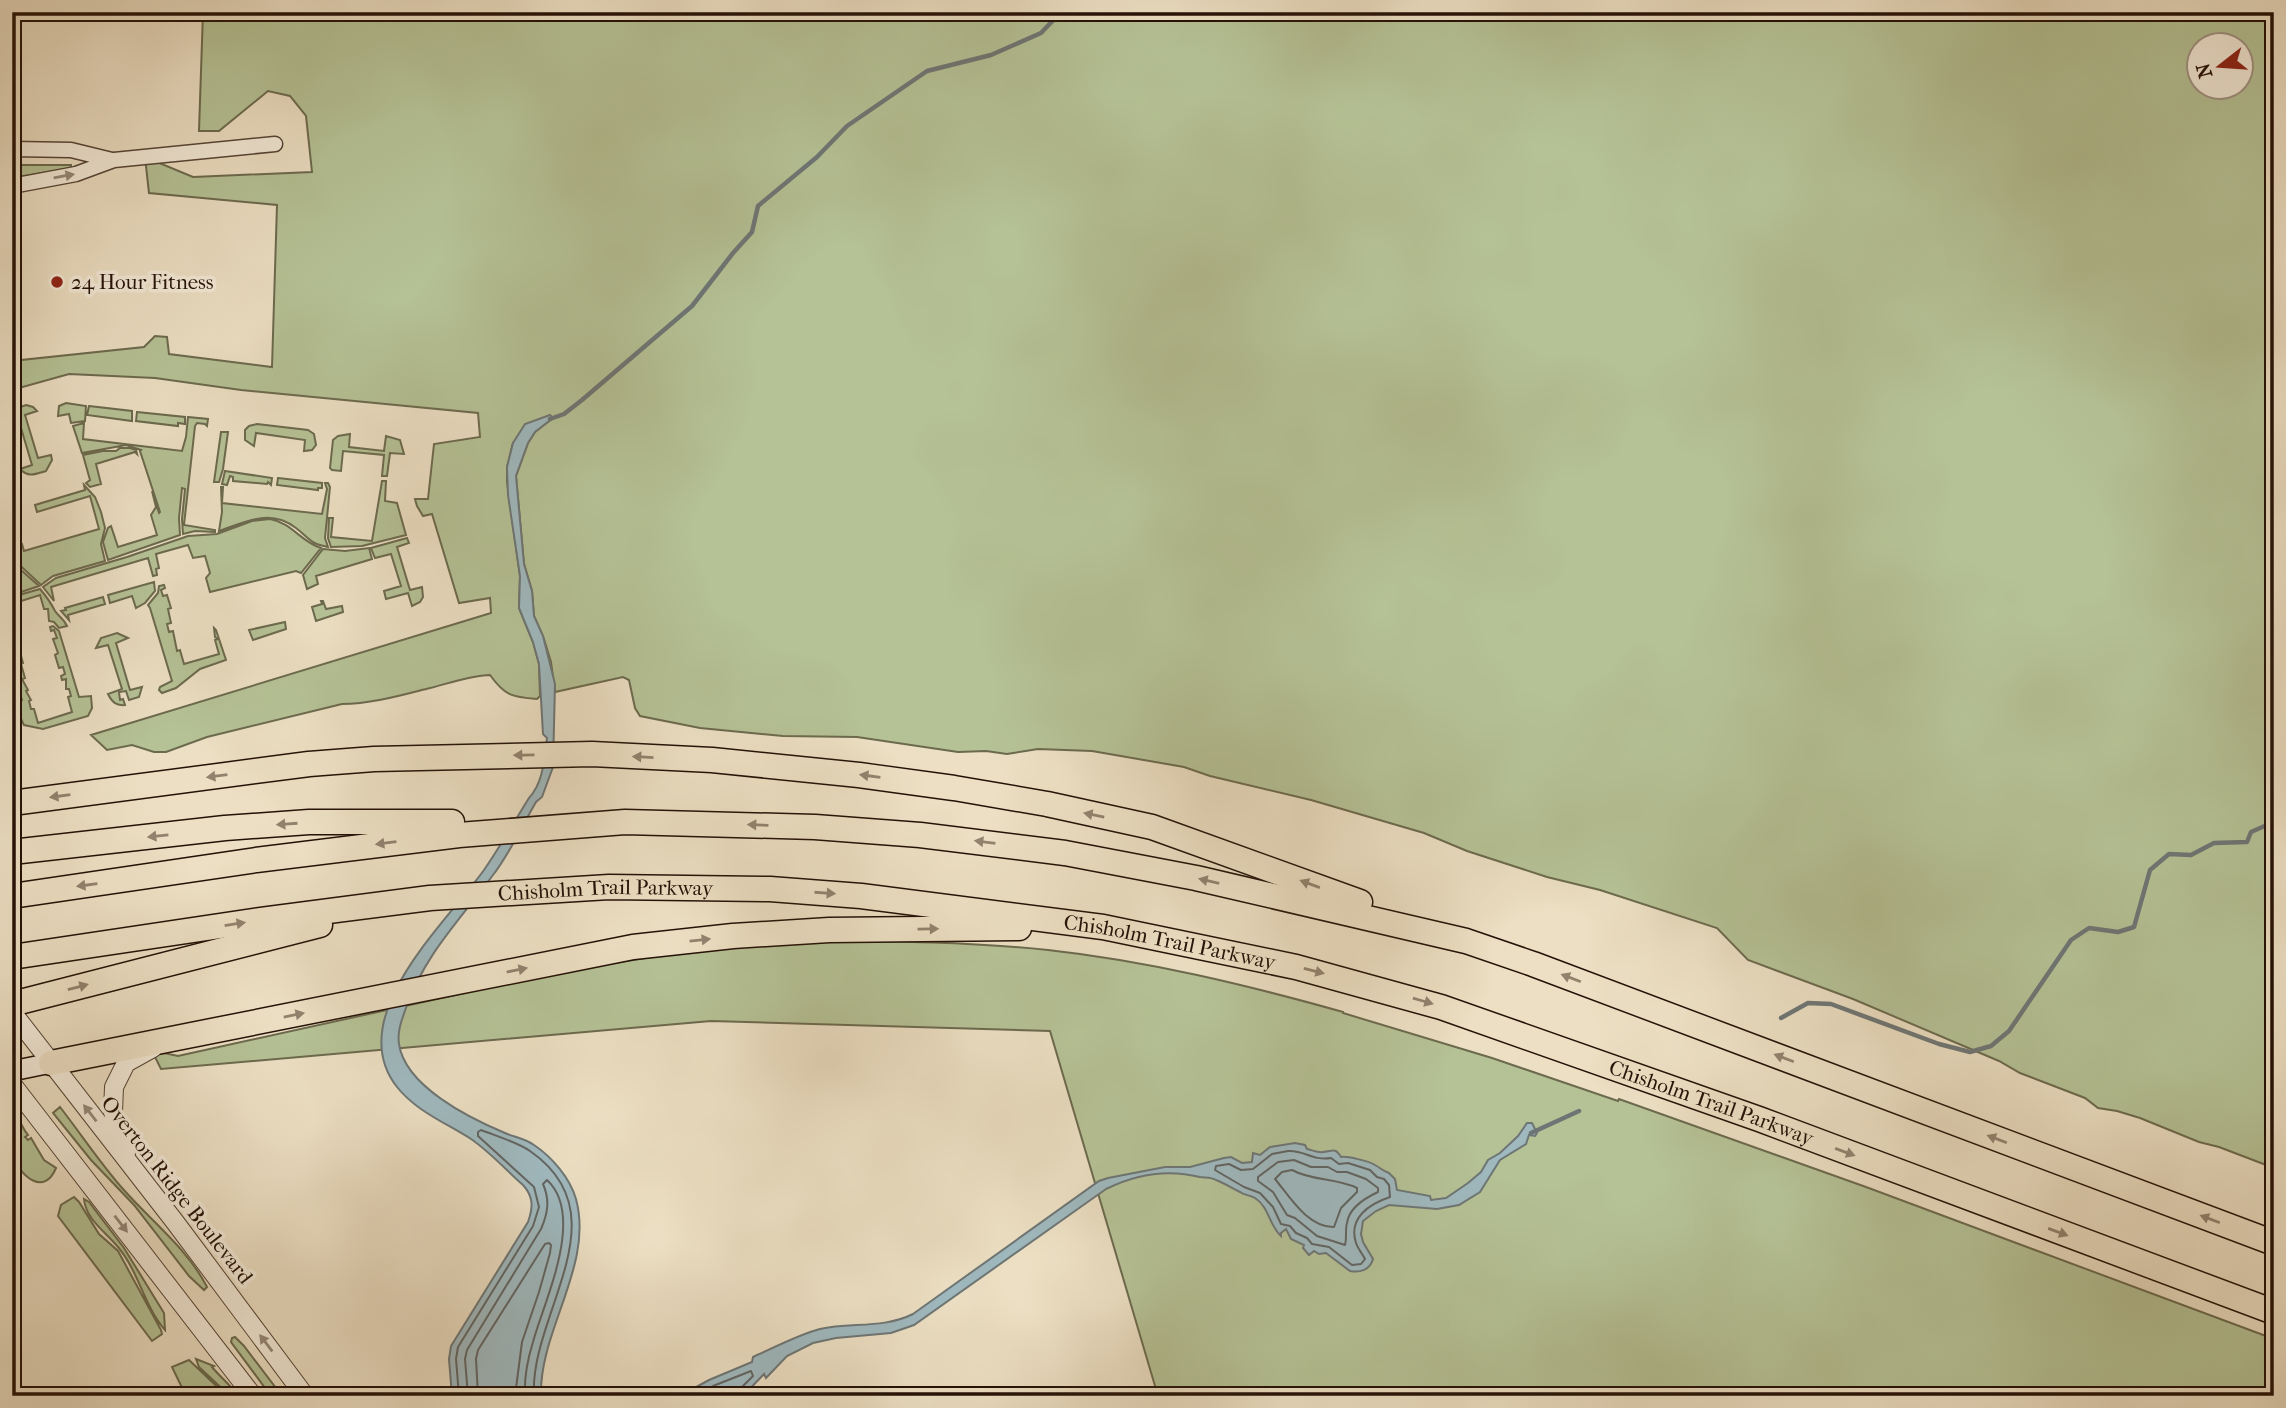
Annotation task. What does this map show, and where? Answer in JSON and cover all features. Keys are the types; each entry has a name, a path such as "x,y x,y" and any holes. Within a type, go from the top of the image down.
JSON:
{"highway":[{"path":"12,803 309,764 423,757 592,754 712,760 859,775 954,788 1112,818 1152,827 1534,964 2274,1243"},
{"path":"12,852 225,828 309,822 625,822 815,827 920,835 1065,853 1196,878 1466,941"},
{"path":"12,896 328,850 459,835 625,822"},
{"name":"Chisholm Trail Parkway","path":"12,957 430,898 543,890 683,887 769,889 861,896 1103,926 1296,967 1357,982 1466,1015 1771,1124 2274,1312"},
{"path":"12,1004 430,898"},
{"path":"51,1063 633,947 733,936 829,930 1103,926"}],"main road":[{"path":"12,1071 51,1063"}],"street":[{"path":"12,186 76,174 114,160 275,144"},
{"path":"12,149 71,150 114,160"},
{"name":"Overton Ridge Boulevard","path":"12,1012 305,1396"},
{"path":"129,1163 113,1112 114,1087 126,1063 169,1039"},
{"path":"12,1084 253,1396"}],"green space":[{"path":"203,12 2274,12 2274,1168 2140,1118 2098,1108 2085,1098 2020,1073 1999,1061 1853,999 1748,960 1717,928 1600,890 1547,877 1467,851 1424,833 1311,800 1210,776 1184,767 1092,751 1038,749 1007,754 986,751 958,752 857,737 783,736 700,728 640,716 635,708 629,680 623,677 555,692 551,662 534,616 532,591 524,564 516,476 535,432 553,418 513,443 507,467 520,576 519,608 539,664 540,696 537,699 510,694 490,675 386,699 342,704 207,737 166,752 154,752 132,745 107,750 91,735 491,613 490,598 459,603 432,514 423,516 415,499 428,499 434,444 480,437 478,413 241,390 155,378 69,374 12,390 12,361 144,347 155,336 167,337 169,354 272,367 277,205 149,193 145,157 193,177 312,172 306,116 290,96 268,91 219,131 199,131"},
{"path":"12,165 71,165 71,168 12,178"},
{"path":"66,403 86,406 85,421 71,423 69,414 58,416 59,406"},
{"path":"26,405 37,411 25,415 38,458 51,455 52,460 46,471 32,474 26,474 20,469 32,465 18,418 12,419 12,410"},
{"path":"89,406 132,411 132,421 87,415"},
{"path":"137,412 185,417 185,424 178,423 178,426 136,421"},
{"path":"188,417 208,419 207,426 197,423 195,426 184,525 215,532 195,531 183,534 185,489 182,488 180,535 108,560 103,542 108,528 111,526 118,547 157,535 151,515 156,507 152,491 160,512 141,450 126,445 82,453 73,426 84,423 83,439 182,451"},
{"path":"257,424 308,430 314,434 316,445 312,450 304,451 305,440 256,433 254,446 245,440 245,430"},
{"path":"221,432 228,432 223,469 219,482 214,482"},
{"path":"350,434 349,447 384,451 386,436 400,440 404,454 390,453 387,476 382,476 384,455 343,451 341,471 332,470 333,440 338,436"},
{"path":"120,448 136,450 137,454 135,452 96,464 101,484 90,487 86,483 90,480 83,455 116,451"},
{"path":"225,471 272,478 271,485 268,482 233,481 230,476 227,485 222,484"},
{"path":"278,478 322,483 322,488 318,490 277,485"},
{"path":"382,481 386,481 385,501 397,503 406,535 362,546 331,547 328,538 329,518 333,518 331,537 372,541"},
{"path":"325,483 330,487 325,538 328,547 313,542 296,528 277,519 248,521 219,531 222,512 221,487 222,503 322,514 327,489"},
{"path":"84,485 95,497 101,512 105,528 101,544 105,561 53,576 41,585 12,558 12,545 22,544 24,551 99,529 90,496 37,512 35,505 85,490"},
{"path":"270,519 284,524 321,548 301,573 296,571 210,592 206,578 210,573 205,556 193,558 188,545 156,554 159,568 156,569 157,575 153,576 148,558 51,587 54,601 43,587 56,578 188,536 217,534 252,521"},
{"path":"407,538 409,543 397,547 410,590 422,587 423,597 412,606 408,593 386,599 384,591 401,586 391,554 375,558 371,548"},
{"path":"369,548 372,559 316,576 318,584 307,589 303,575 323,549 345,551"},
{"path":"12,562 39,586 12,595"},
{"path":"154,582 155,591 145,603 136,608 132,596 110,603 108,595"},
{"path":"164,585 165,588 161,590 163,596 167,595 171,608 168,609 171,623 167,624 169,632 173,631 177,651 180,650 184,664 219,654 214,628 226,660 200,669 176,688 162,693 160,687 172,681 148,605 158,593 159,586"},
{"path":"40,589 67,626 59,628 49,621 48,609 44,609 40,595 12,604 12,597"},
{"path":"103,597 105,604 68,615 69,620 61,611 66,610 65,608"},
{"path":"321,601 326,609 342,606 343,612 316,621 312,607 322,604"},
{"path":"285,622 286,629 253,640 249,630"},
{"path":"53,626 59,631 79,697 91,696 92,708 88,716 43,729 24,725 17,711 12,712 12,703 22,700 12,667 12,638 16,638 15,648 19,649 23,663 21,664 25,678 22,679 38,723 72,712 66,679 62,680 61,676 65,674 63,667 59,668 55,655 58,653 53,639 57,638 54,630 51,631 50,627"},
{"path":"117,633 128,638 116,643 130,690 142,687 139,697 129,700 126,691 119,692 120,700 123,699 125,705 115,703 108,694 122,689 108,645 96,648 101,638"},
{"path":"815,941 990,945 1123,961 1234,983 1307,1002 1492,1058 1618,1101 1619,1099 1866,1187 2274,1339 2274,1396 1158,1396 1050,1031 711,1021 161,1069 154,1055 164,1053 178,1056 564,971 702,949"},
{"path":"60,1107 115,1179 189,1260 207,1287 204,1290 189,1276 134,1205 91,1160 53,1113"},
{"path":"12,1113 28,1135 25,1137 28,1140 31,1138 44,1160 56,1168 45,1181 39,1182 27,1176 13,1157"},
{"path":"74,1197 99,1234 118,1251 161,1330 162,1334 152,1341 58,1216 61,1205"},
{"path":"84,1199 124,1248 164,1313 165,1330 125,1257 92,1219"},
{"path":"235,1337 282,1396 271,1396 231,1342"},
{"path":"196,1359 214,1366 212,1367 238,1396 230,1396 199,1367"},
{"path":"189,1360 227,1396 186,1396 172,1367"}],"water":[{"path":"550,415 553,418 535,432 528,443 516,476 524,564 532,591 534,616 543,636 555,684 553,767 542,797 536,802 505,858 444,938 423,971 403,1016 399,1044 413,1074 441,1099 474,1119 531,1143 560,1169 576,1199 580,1224 578,1249 548,1347 541,1396 452,1396 449,1359 451,1346 528,1222 532,1207 531,1198 527,1189 485,1150 422,1110 397,1087 383,1060 382,1031 390,1002 406,972 425,943 484,870 538,785 547,738 543,734 539,664 519,608 520,576 508,495 507,467 513,443 525,424"},
{"path":"1527,1123 1532,1123 1537,1133 1535,1136 1529,1135 1526,1144 1500,1160 1480,1192 1459,1205 1437,1209 1389,1205 1363,1221 1363,1242 1373,1259 1370,1266 1361,1271 1350,1271 1326,1253 1319,1254 1314,1251 1309,1255 1303,1248 1304,1245 1291,1239 1286,1229 1281,1236 1255,1198 1214,1179 1176,1173 1152,1174 1106,1189 914,1325 891,1333 813,1343 787,1356 766,1378 764,1374 743,1396 680,1396 752,1362 753,1357 812,1331 890,1322 913,1314 1099,1181 1108,1178 1165,1167 1190,1167 1231,1157 1242,1163 1252,1162 1253,1153 1260,1155 1270,1147 1295,1143 1317,1152 1335,1151 1341,1157 1372,1163 1395,1179 1397,1190 1430,1196 1431,1200 1446,1198 1468,1183 1481,1172 1488,1160 1518,1136"}],"waterway":[{"path":"550,419 564,414 582,400 692,306 752,232 758,206 817,157 847,126 927,71 991,55 1041,33 1061,12"},
{"path":"1781,1018 1808,1003 1831,1004 1939,1044 1970,1052 1991,1046 2009,1031 2071,940 2089,928 2118,932 2134,927 2150,870 2169,854 2191,855 2214,843 2247,842 2251,832 2267,825 2274,811"},
{"path":"1531,1133 1579,1111"}],"place":[{"name":"24 Hour Fitness","path":"57,282"}]}
